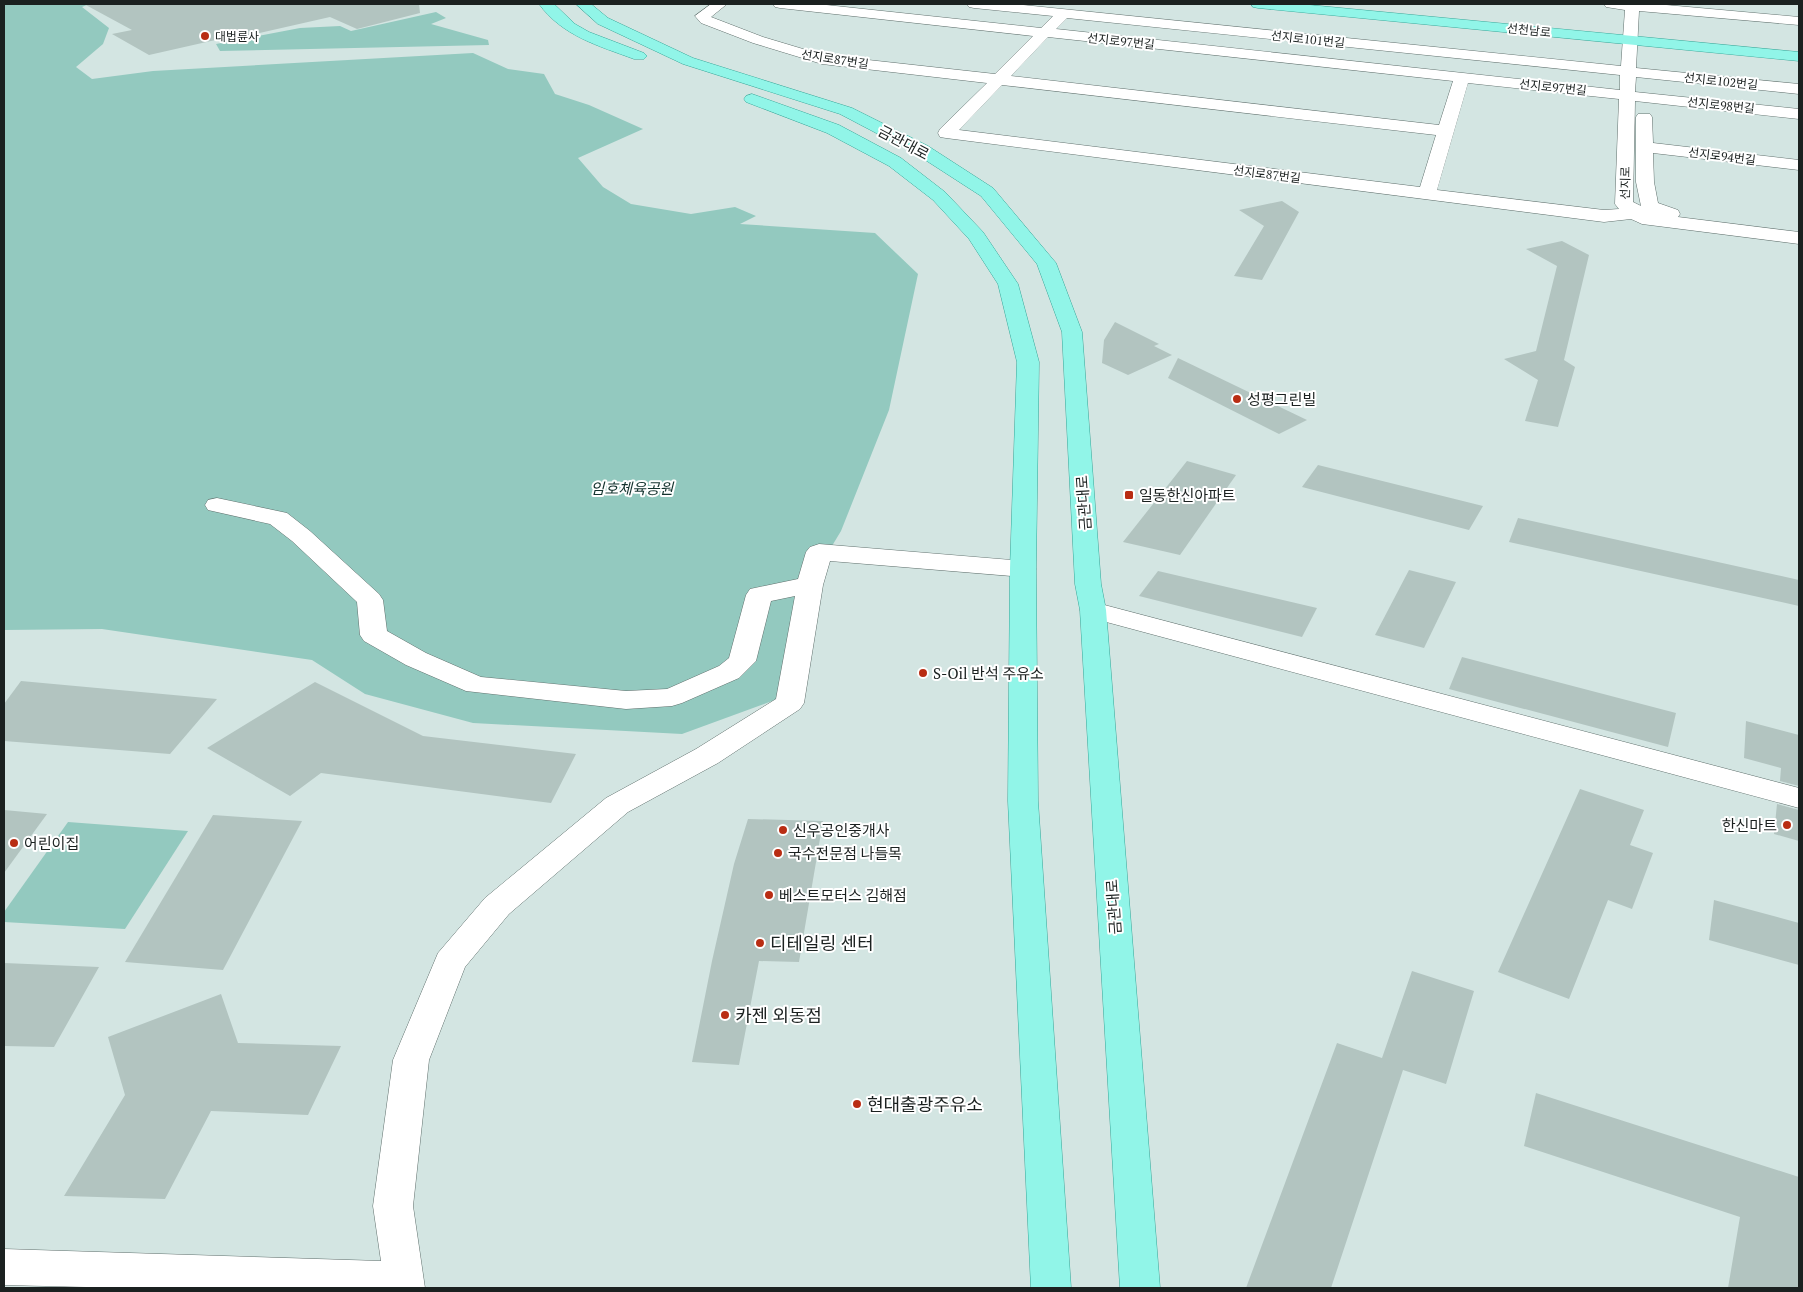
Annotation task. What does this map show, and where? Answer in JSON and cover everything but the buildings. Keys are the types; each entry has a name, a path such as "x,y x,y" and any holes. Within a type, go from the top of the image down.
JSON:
{"main road":[{"name":"금관대로","path":"546,4 570,27 584,35 833,129 895,162 939,196 976,236 1008,284 1028,362 1023,569 1023,801 1051,1288"},
{"name":"금관대로","path":"583,4 603,21 688,61 846,111 922,150 987,192 1046,263 1072,332 1088,584 1093,610 1140,1288"},
{"name":"선천남로","path":"1258,4 1636,37 1799,49"},
{"name":"선천남로","path":"1336,4 1799,57"}],"street":[{"name":"선지로87번길","path":"720,4 702,16 706,20 758,40 801,55 822,59 997,81 1446,131"},
{"name":"선지로97번길","path":"780,4 1635,96"},
{"name":"선지로101번길","path":"974,4 1635,74"},
{"path":"1611,4 1640,5 1799,21"},
{"name":"선지로","path":"1640,5 1636,37 1635,96 1624,204 1642,218 1799,238"},
{"name":"선지로87번길","path":"1064,13 946,133 1604,216 1660,210"},
{"name":"선지로102번길","path":"1635,74 1799,90"},
{"path":"1426,194 1462,77"},
{"name":"선지로","path":"1635,96 1644,147 1645,182 1650,206 1660,210"},
{"name":"선지로98번길","path":"1635,96 1799,114"},
{"name":"선지로94번길","path":"1644,147 1799,165"},
{"path":"1660,210 1669,214 1799,230"},
{"path":"217,505 278,518 346,576 370,600 374,634 416,659 476,685 626,700 672,697 729,672 742,661 759,595 810,585"},
{"path":"4,1267 405,1284 393,1206 411,1060 450,962 497,906 617,805 707,756 790,703 810,585 819,552 1023,569"},
{"path":"1093,610 1799,798"}],"green space":[{"name":"임호체육공원","path":"4,4 89,4 82,7 109,28 103,44 76,67 92,79 153,71 473,53 508,69 544,74 555,94 589,105 643,129 578,158 603,187 631,204 691,214 735,207 756,216 740,224 875,233 918,274 889,410 841,531 797,604 783,697 682,734 473,723 365,694 312,660 102,629 4,630"},
{"path":"436,12 446,18 431,24 488,40 489,45 220,51 216,44 300,28 340,26 351,31"},
{"path":"68,822 188,831 125,929 4,922 4,912"}],"place":[{"name":"대법륜사","path":"205,36"},
{"name":"성평그린빌","path":"1237,399"},
{"name":"일동한신아파트","path":"1129,495"},
{"name":"S-Oil 반석 주유소","path":"923,673"},
{"name":"한신마트","path":"1787,825"},
{"name":"신우공인중개사","path":"783,830"},
{"name":"어린이집","path":"14,843"},
{"name":"국수전문점 나들목","path":"778,853"},
{"name":"베스트모터스 김해점","path":"769,895"},
{"name":"디테일링 센터","path":"760,943"},
{"name":"카젠 외동점","path":"725,1015"},
{"name":"현대출광주유소","path":"857,1104"}]}
